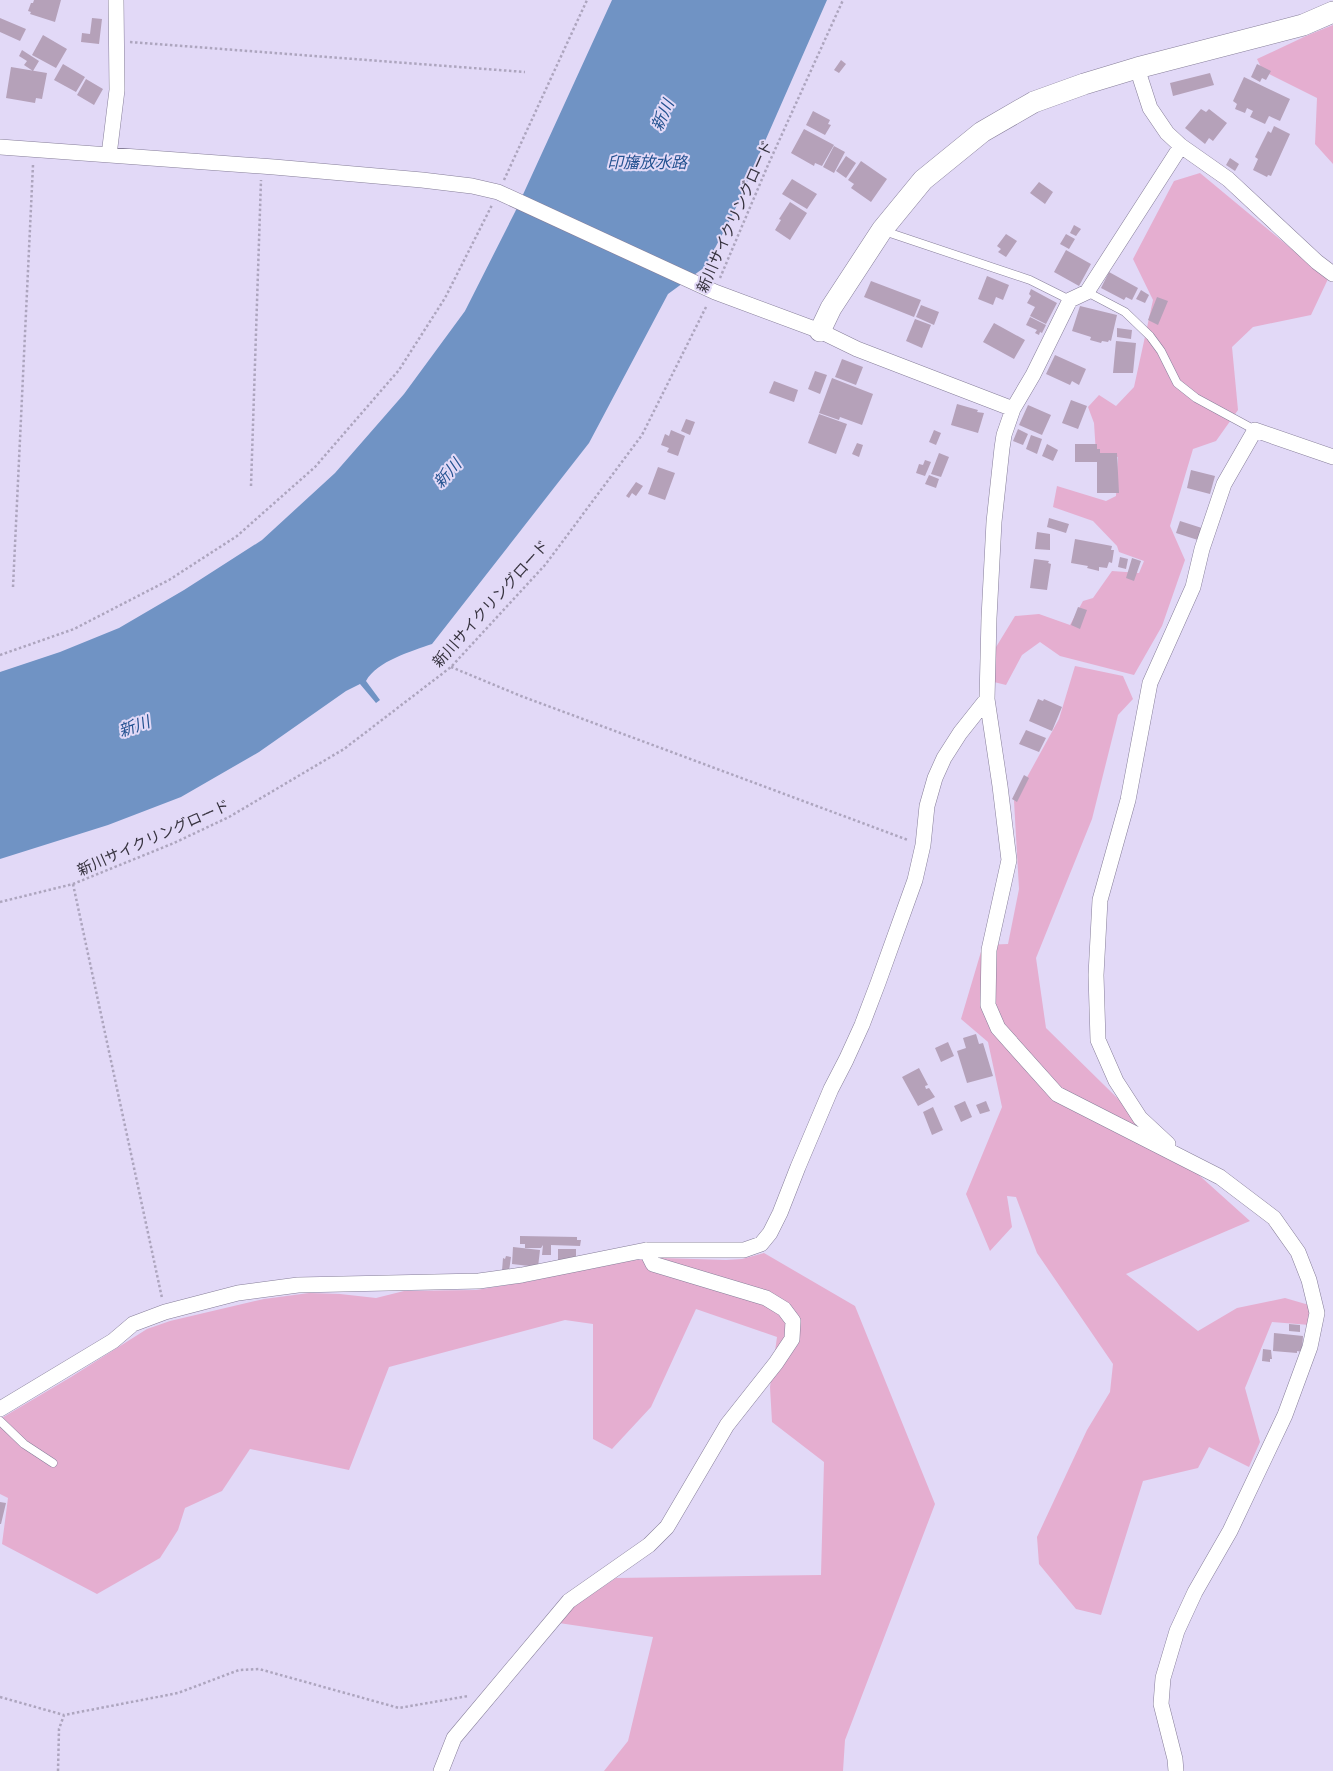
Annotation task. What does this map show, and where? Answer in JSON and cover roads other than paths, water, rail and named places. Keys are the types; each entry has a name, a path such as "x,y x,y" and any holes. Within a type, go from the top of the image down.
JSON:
{"street":[{"path":"109,155 117,90 116,0"},
{"path":"820,331 831,308 882,230 923,180 982,132 1034,102 1137,68 1303,25 1333,12"},
{"path":"1137,68 1150,108 1167,133 1181,146 1228,179 1333,274"},
{"path":"1176,1771 1175,1759 1161,1704 1163,1678 1177,1631 1195,1592 1230,1531 1285,1415 1310,1347 1317,1312 1309,1280 1298,1252 1274,1218 1220,1177 1057,1094 998,1028 988,1005 989,950 1009,860 987,699 988,618 994,522 1003,441 1013,409 1033,375 1070,300 1087,292 1181,146"},
{"path":"0,147 422,180 472,186 498,192 715,292 820,331 857,348 1013,409"},
{"path":"1180,1156 1140,1118 1116,1081 1098,1040 1096,975 1100,900 1128,800 1150,683 1193,586 1202,549 1224,484 1255,430 1333,457"},
{"path":"0,1409 113,1341 132,1324 165,1312 238,1293 298,1285 479,1281 522,1275 646,1250 744,1250 761,1244 770,1233 780,1213 831,1089 862,1025 915,880 923,845 927,806 935,778 944,758 960,733 987,699"},
{"path":"441,1771 454,1738 569,1601 657,1539 727,1426 776,1363 792,1339 793,1321 784,1309 766,1298 653,1264 646,1250"}],"lane":[{"path":"882,230 1030,280 1070,300"},
{"path":"1087,292 1125,312 1150,336 1161,351 1177,383 1196,398 1255,430"},
{"path":"0,1421 24,1444 53,1464"}],"water":[{"name":"印旛放水路","path":"612,0 827,0 733,214 705,267 668,294 589,443 432,644 386,662 371,674 366,681 380,700 376,703 360,684 346,691 259,752 181,797 108,825 0,859 0,672 60,652 119,628 184,590 262,540 335,473 404,394 465,311 515,212"}],"water label":[{"name":"新川","path":"662,115"},
{"name":"新川","path":"447,473"},
{"name":"新川","path":"134,726"}]}
